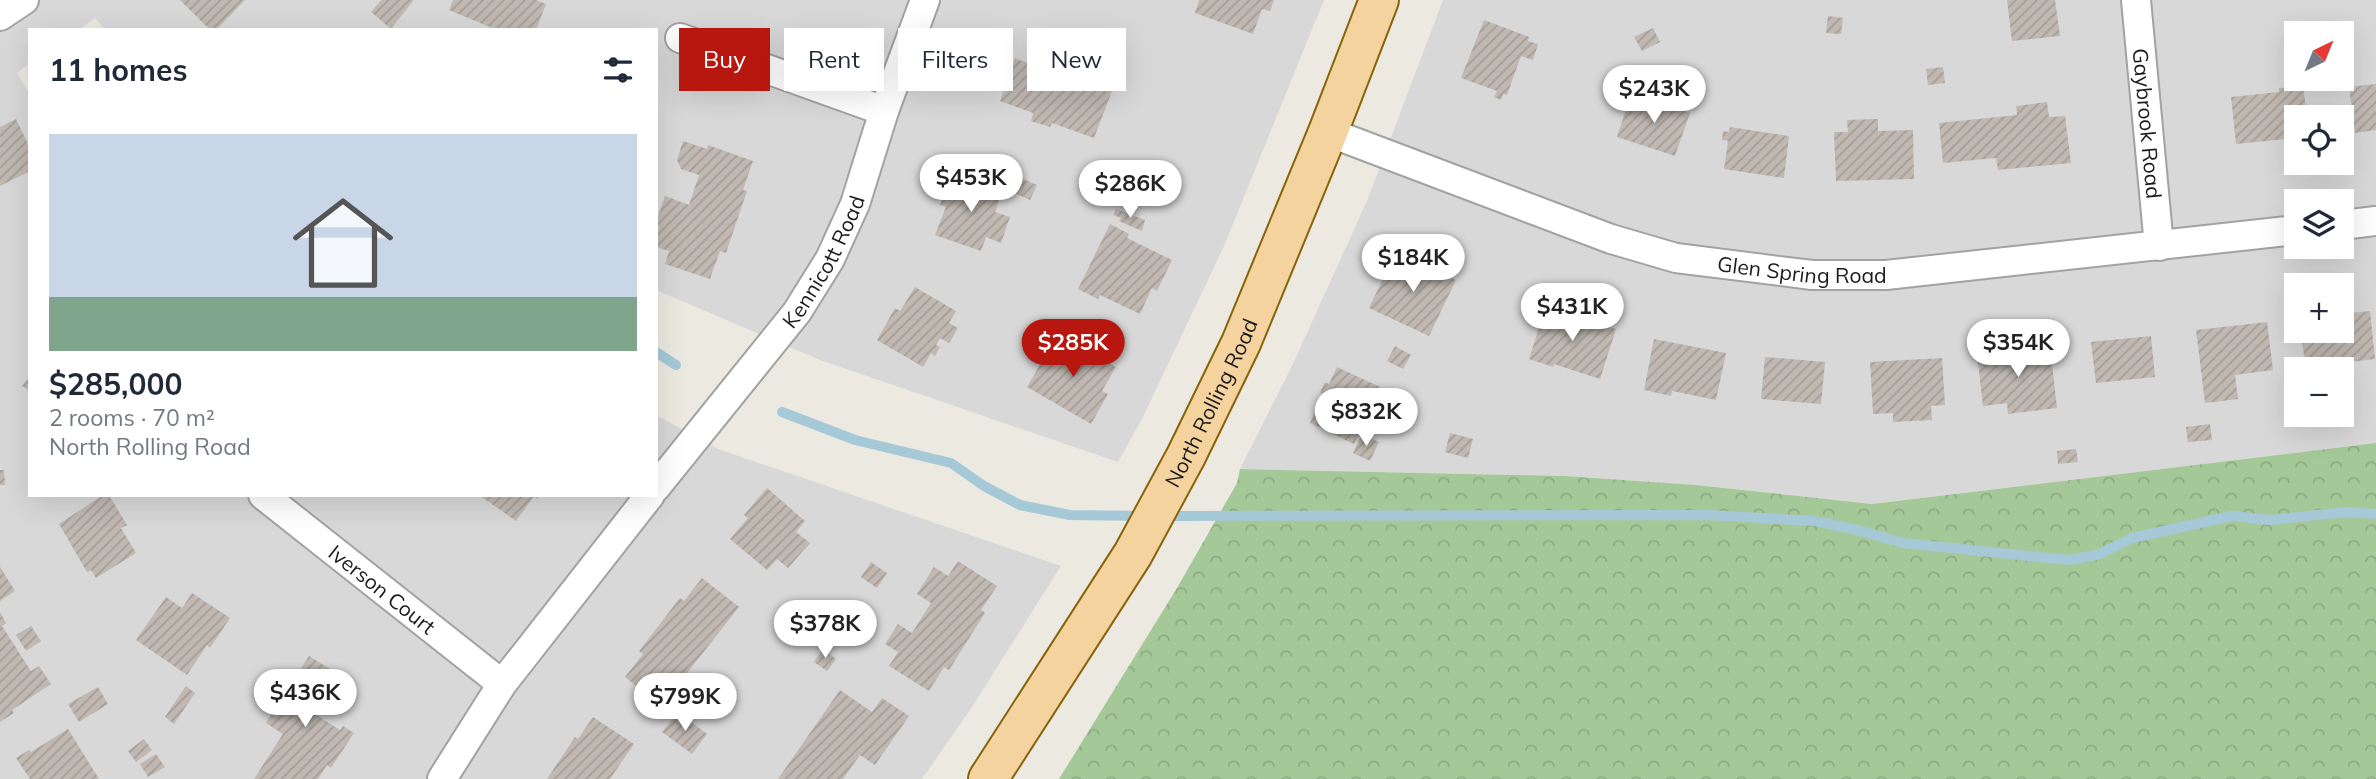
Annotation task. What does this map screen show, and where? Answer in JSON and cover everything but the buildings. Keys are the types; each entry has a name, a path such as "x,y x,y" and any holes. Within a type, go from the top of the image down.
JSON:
{"main road":[{"name":"North Rolling Road","path":"988,779 1075,647 1138,545 1174,479 1241,343 1379,0"}],"street":[{"path":"0,16 24,0"},
{"name":"Kennicott Road","path":"658,484 796,312 830,259 855,204 884,111 925,0"},
{"name":"Gaybrook Road","path":"2136,0 2158,246"},
{"path":"770,70 884,111"},
{"name":"Glen Spring Road","path":"1328,132 1611,239 1676,258 1743,268 1812,275 1886,275 2284,231"},
{"path":"2354,224 2376,221"},
{"name":"Iverson Court","path":"266,497 502,684"},
{"path":"442,779 502,684 648,497"}],"shaded area":[{"path":"0,0 1324,0 1224,246 1142,419 1118,462 820,360 658,291 658,28 103,28 95,18 81,28 28,28 28,65 17,73 28,92 28,497 658,497 658,416 718,449 1061,566 972,707 922,779 0,779"},
{"path":"1443,0 2376,0 2376,443 1872,504 1696,485 1565,476 1240,469 1292,366 1367,201"}],"green space":[{"path":"2376,443 2376,779 1059,779 1177,588 1237,483 1240,469 1565,476 1696,485 1872,504"}],"waterway":[{"path":"658,353 676,365"},
{"path":"782,412 855,440 951,463 984,486 1020,505 1070,515 1146,516"},
{"path":"1162,516 1707,515 1816,521 1903,543 2069,560 2100,554 2132,538 2232,516 2270,520 2346,512 2376,514"}]}
